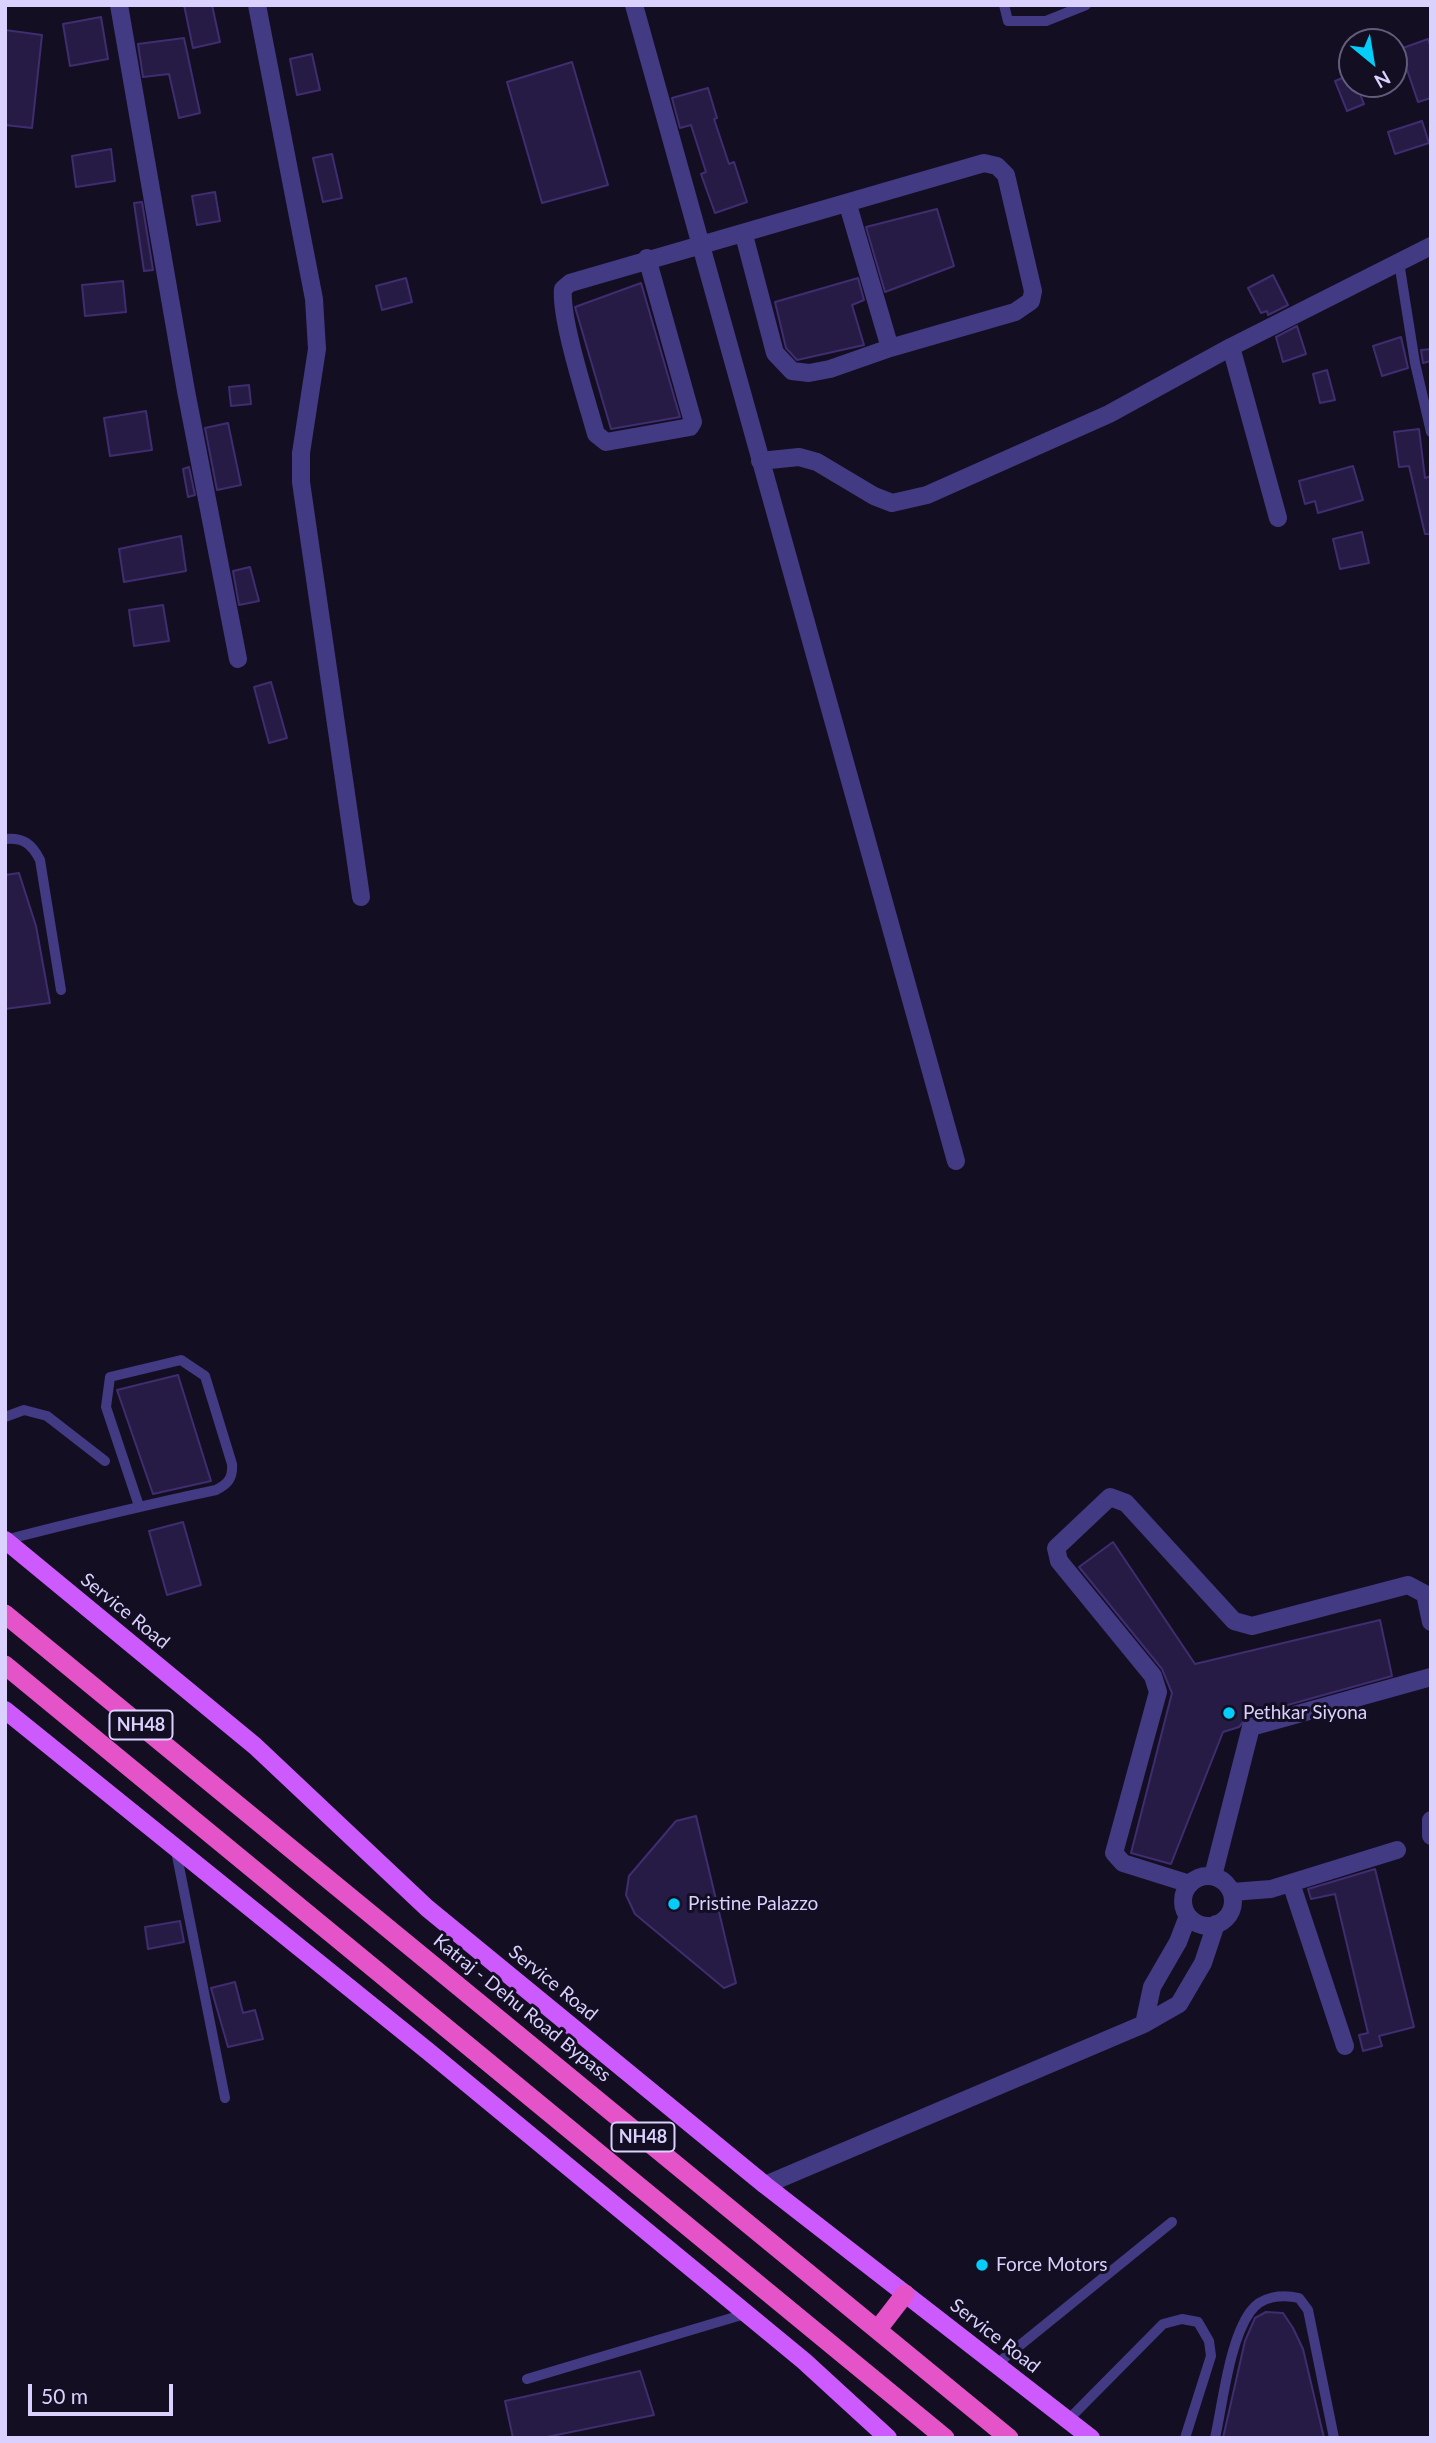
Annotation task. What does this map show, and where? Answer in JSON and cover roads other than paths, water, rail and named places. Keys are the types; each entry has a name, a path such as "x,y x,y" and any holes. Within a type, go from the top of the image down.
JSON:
{"highway":[{"name":"Katraj - Dehu Road Bypass","path":"5,1614 1009,2438"},
{"name":"NH48","path":"5,1665 946,2438"},
{"path":"878,2329 905,2294"}],"main road":[{"name":"Service Road","path":"5,1540 255,1746 428,1908 765,2185 998,2363 1091,2438"},
{"path":"5,1710 804,2361 888,2438"}],"street":[{"path":"119,5 186,391 238,659"},
{"path":"257,5 314,299 317,349 301,453 302,482 362,897"},
{"path":"634,5 956,1161"},
{"path":"647,258 693,422 690,427 606,442 596,434 568,324 563,289 570,283 647,258 661,259 744,234 848,205 971,165 997,166 1006,175 1033,292 1031,301 1015,312 809,373 792,371 782,364 775,353 744,234"},
{"path":"848,205 890,348"},
{"path":"760,461 799,457 817,462 874,496 892,503 927,495 1109,414 1231,346 1431,246"},
{"path":"1231,346 1278,518"},
{"path":"1189,1884 1123,1863 1114,1853 1158,1692 1153,1675 1059,1561 1056,1548 1110,1497 1126,1503 1234,1620 1252,1626 1408,1585 1425,1594 1431,1622"},
{"path":"1213,1876 1251,1727 1431,1677"},
{"path":"1431,1820 1431,1836"},
{"path":"1232,1892 1271,1889 1397,1850"},
{"path":"765,2185 1144,2024 1179,2004 1203,1963 1216,1924 1232,1908 1232,1892 1221,1879 1204,1876 1189,1884 1183,1900 1188,1916 1178,1942 1152,1987 1144,2024"},
{"path":"1291,1883 1345,2046"},
{"path":"1188,1916 1201,1924 1216,1924"}],"lane":[{"path":"1004,5 1008,21 1046,22 1086,5"},
{"path":"1399,262 1415,363 1431,432"},
{"path":"5,839 24,840 34,848 40,860 61,990"},
{"path":"5,1540 139,1506 216,1490 227,1484 233,1475 205,1376 181,1360 110,1377 106,1407 139,1506"},
{"path":"5,1417 24,1410 47,1416 105,1461"},
{"path":"176,1847 225,2098"},
{"path":"998,2363 1172,2222"},
{"path":"1215,2438 1236,2345 1250,2312 1261,2302 1286,2295 1299,2298 1308,2311 1334,2438"},
{"path":"527,2379 745,2314"},
{"path":"1068,2420 1163,2324 1190,2320 1198,2322 1209,2342 1212,2356 1185,2438"}],"place":[{"name":"Pethkar Siyona","path":"1229,1713"},
{"name":"Pristine Palazzo","path":"674,1904"},
{"name":"Force Motors","path":"982,2265"}]}
